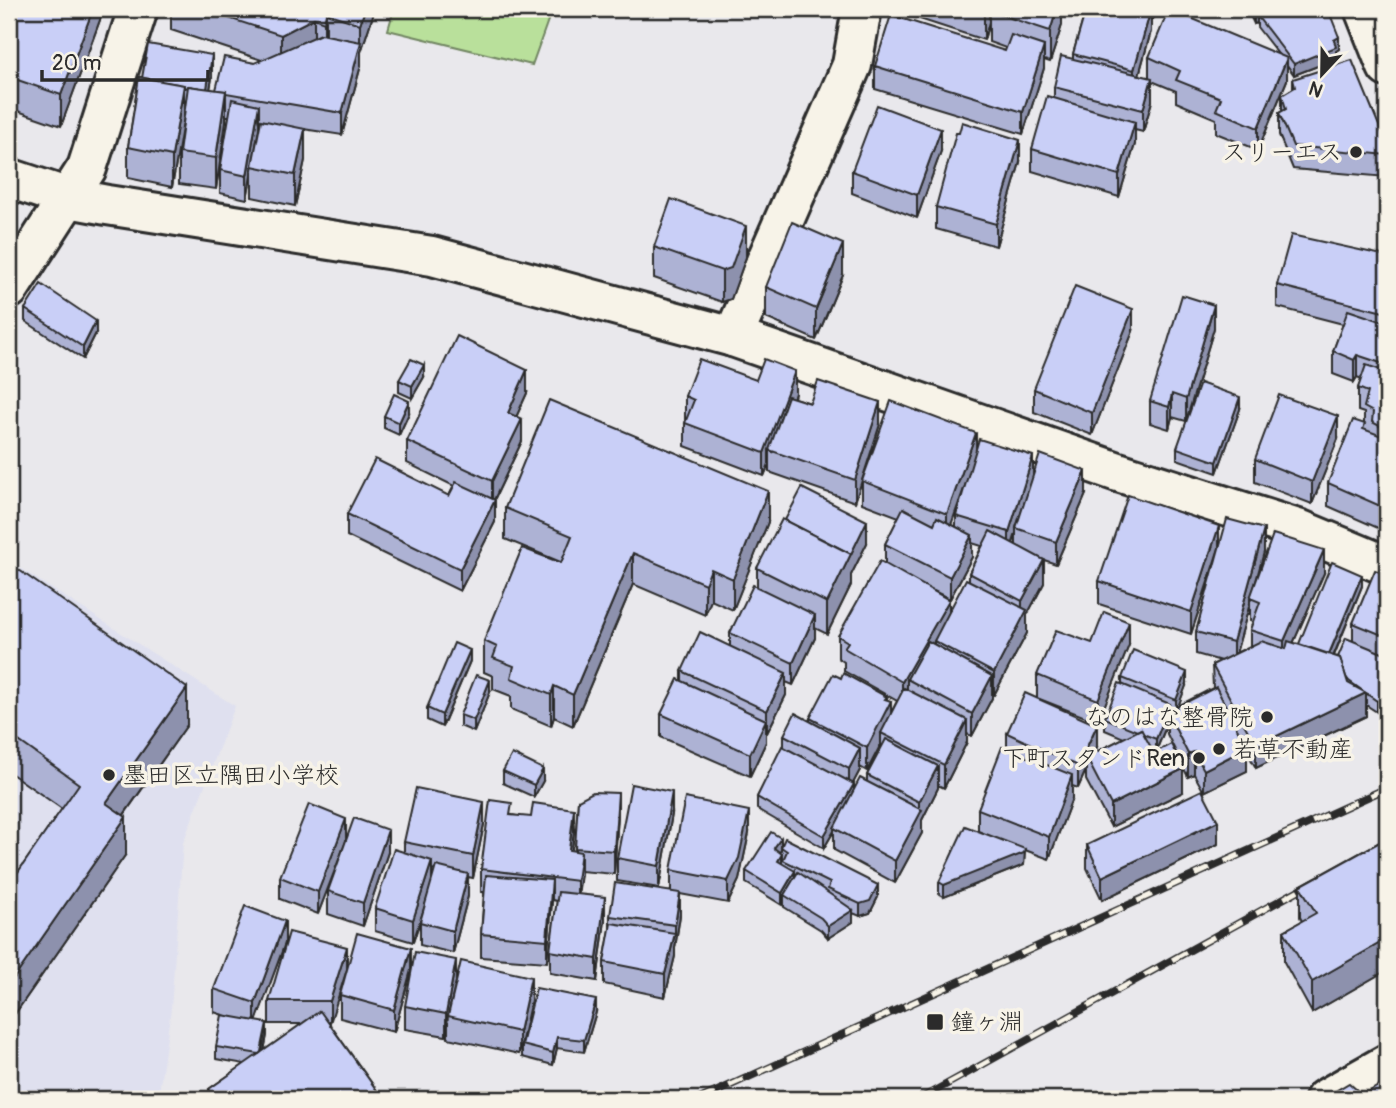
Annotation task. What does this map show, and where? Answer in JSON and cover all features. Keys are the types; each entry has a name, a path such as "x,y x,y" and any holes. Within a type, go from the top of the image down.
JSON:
{"street":[{"path":"9,289 87,168 138,9"},
{"path":"733,337 852,65 862,9"},
{"path":"1364,9 1387,67"},
{"path":"9,178 69,198 432,256 733,337 1118,472 1301,530 1387,566"},
{"path":"1325,1099 1387,1064"}],"shaded area":[{"name":"墨田区立隅田小学校","path":"9,561 235,706 183,843 171,1009 158,1099 9,1099"}],"green space":[{"path":"394,9 552,9 532,65 388,30"}],"building":[{"path":"9,9 93,9 61,95 9,77"},
{"path":"201,9 365,9 360,24 326,13 324,22 314,18 281,35"},
{"path":"1057,9 1050,31 989,11"},
{"path":"1086,9 1151,9 1134,70 1073,54"},
{"path":"1169,9 1287,58 1258,128 1216,110 1221,98 1176,80 1180,71 1149,57"},
{"path":"1275,9 1328,9 1339,37 1334,40 1336,47 1294,64 1257,16"},
{"path":"891,15 1005,51 1011,35 1044,46 1023,112 875,66"},
{"path":"321,34 361,42 342,113 216,90 224,57 255,63"},
{"path":"148,44 212,55 207,89 188,88 142,78"},
{"path":"1061,56 1152,78 1143,110 1054,87"},
{"path":"1352,60 1387,145 1387,155 1293,146 1279,113 1286,109 1282,95 1295,87 1293,79"},
{"path":"139,77 184,85 172,156 128,147"},
{"path":"188,86 226,91 216,158 179,153"},
{"path":"1047,96 1135,122 1119,175 1032,149"},
{"path":"232,99 259,105 247,176 220,170"},
{"path":"877,105 941,129 917,195 852,171"},
{"path":"261,120 305,129 295,175 252,166"},
{"path":"962,122 1020,140 996,224 936,207 956,133 959,133"},
{"path":"671,199 746,226 731,268 722,271 654,247"},
{"path":"792,222 843,244 816,309 766,287"},
{"path":"1291,235 1387,256 1387,313 1277,285"},
{"path":"41,284 96,321 83,347 25,309"},
{"path":"1075,286 1133,309 1092,413 1034,389"},
{"path":"1182,295 1214,305 1186,399 1172,394 1169,407 1150,401"},
{"path":"1348,310 1387,323 1387,365 1357,355 1354,360 1333,351"},
{"path":"457,336 527,370 508,413 522,419 492,481 407,441"},
{"path":"411,359 424,365 412,386 399,380"},
{"path":"699,359 756,380 764,359 795,371 764,453 685,423 694,400 685,396"},
{"path":"1366,365 1387,372 1387,430 1372,422 1373,412 1364,407 1368,392 1358,388"},
{"path":"818,381 880,402 855,480 769,450 788,396 810,403"},
{"path":"1200,383 1240,397 1217,462 1177,448"},
{"path":"394,394 409,401 399,423 384,416"},
{"path":"1279,395 1338,416 1312,482 1255,459"},
{"path":"549,400 768,491 733,579 711,569 705,584 633,553 573,695 554,686 551,695 511,678 514,666 493,658 497,647 484,641 522,548 561,563 572,536 505,508"},
{"path":"891,401 976,433 947,514 862,481"},
{"path":"1353,420 1365,424 1363,429 1387,438 1387,509 1328,483"},
{"path":"979,439 1033,456 1009,532 956,516"},
{"path":"1040,454 1086,471 1056,542 1016,528"},
{"path":"375,459 449,496 456,482 495,500 460,569 347,514"},
{"path":"802,488 867,521 851,554 785,520"},
{"path":"1128,495 1219,526 1191,612 1099,581"},
{"path":"903,508 934,524 937,517 972,535 950,577 885,544"},
{"path":"782,519 851,554 827,603 757,568"},
{"path":"1227,519 1264,529 1233,642 1196,632"},
{"path":"990,531 1044,560 1022,601 969,573"},
{"path":"1273,534 1324,550 1284,641 1250,630 1260,602 1250,598"},
{"path":"880,561 949,600 902,682 844,648 848,642 838,636"},
{"path":"1332,562 1362,575 1329,654 1299,644"},
{"path":"9,563 187,688 106,803 126,817 10,984 9,885 79,784 9,734"},
{"path":"1375,570 1387,575 1387,637 1353,623"},
{"path":"966,579 1027,610 994,673 934,641"},
{"path":"753,585 815,615 793,663 730,633"},
{"path":"1104,612 1129,622 1098,700 1037,675 1056,630 1092,643"},
{"path":"700,632 786,673 767,711 682,671"},
{"path":"1346,638 1387,655 1387,695 1377,701 1346,677 1338,657"},
{"path":"928,641 992,676 972,714 907,679"},
{"path":"1261,641 1286,649 1288,641 1340,658 1348,683 1366,693 1256,746 1212,665"},
{"path":"454,643 470,650 442,715 427,708"},
{"path":"1133,650 1187,672 1176,700 1122,678"},
{"path":"843,673 891,701 867,748 810,718 833,674 841,678"},
{"path":"476,675 490,680 474,720 460,715"},
{"path":"678,679 766,720 750,754 661,714"},
{"path":"1119,683 1170,704 1156,739 1143,734 1141,729 1137,731 1105,718"},
{"path":"1216,687 1247,748 1204,770 1194,752 1188,754 1167,712"},
{"path":"904,688 967,720 944,765 881,733"},
{"path":"1025,693 1097,725 1078,766 1007,733"},
{"path":"795,713 860,748 849,769 784,735"},
{"path":"1141,729 1154,753 1171,744 1183,769 1111,805 1086,757"},
{"path":"886,739 938,766 919,802 867,775"},
{"path":"782,746 854,784 824,836 757,797"},
{"path":"1002,747 1072,775 1049,837 978,809"},
{"path":"512,754 543,769 534,785 503,771"},
{"path":"860,778 922,810 895,861 834,828"},
{"path":"631,784 672,792 659,866 617,858"},
{"path":"416,788 484,802 473,856 404,842"},
{"path":"1202,790 1218,821 1102,877 1087,845"},
{"path":"593,792 618,793 614,851 575,848 578,800"},
{"path":"685,798 749,811 739,858 728,881 671,870"},
{"path":"490,800 512,803 510,815 531,817 533,803 574,809 569,850 581,852 577,881 481,869"},
{"path":"309,804 346,819 318,892 280,877"},
{"path":"354,818 388,830 363,903 328,891"},
{"path":"965,826 1025,849 1024,853 944,885 939,882"},
{"path":"771,832 781,838 774,848 782,854 778,861 795,871 782,893 746,871"},
{"path":"785,838 878,885 870,901 860,904 828,889 830,883 783,860 787,851 781,847"},
{"path":"1387,838 1387,939 1312,982 1284,931 1316,913 1300,886"},
{"path":"394,849 432,861 413,920 375,908"},
{"path":"436,866 468,874 453,931 420,922"},
{"path":"798,872 853,910 828,926 821,918 784,895"},
{"path":"486,875 552,880 547,940 481,934"},
{"path":"615,883 680,893 675,925 610,916"},
{"path":"558,892 605,897 597,959 550,951"},
{"path":"245,906 285,921 255,1003 214,989"},
{"path":"611,923 675,933 665,974 604,962"},
{"path":"289,932 347,947 330,1001 269,1001"},
{"path":"357,933 411,948 394,1010 340,995"},
{"path":"415,952 456,960 446,1014 405,1006"},
{"path":"461,961 531,977 519,1032 448,1016"},
{"path":"536,988 596,1000 584,1040 557,1037 553,1053 522,1045"},
{"path":"320,1011 383,1099 216,1099 209,1089"},
{"path":"222,1015 267,1023 259,1054 216,1047"},
{"path":"1387,1081 1387,1099 1372,1099 1368,1092"},
{"path":"1349,1083 1367,1099 1322,1099"}],"railway":[{"path":"700,1099 1387,788"},
{"path":"920,1099 1317,880"}],"place":[{"name":"スリーエス","path":"1356,152"},
{"name":"なのはな整骨院","path":"1267,717"},
{"name":"若草不動産","path":"1219,749"},
{"name":"下町スタンドRen","path":"1199,758"},
{"name":"墨田区立隅田小学校","path":"109,775"},
{"name":"鐘ヶ淵","path":"935,1022"}]}
